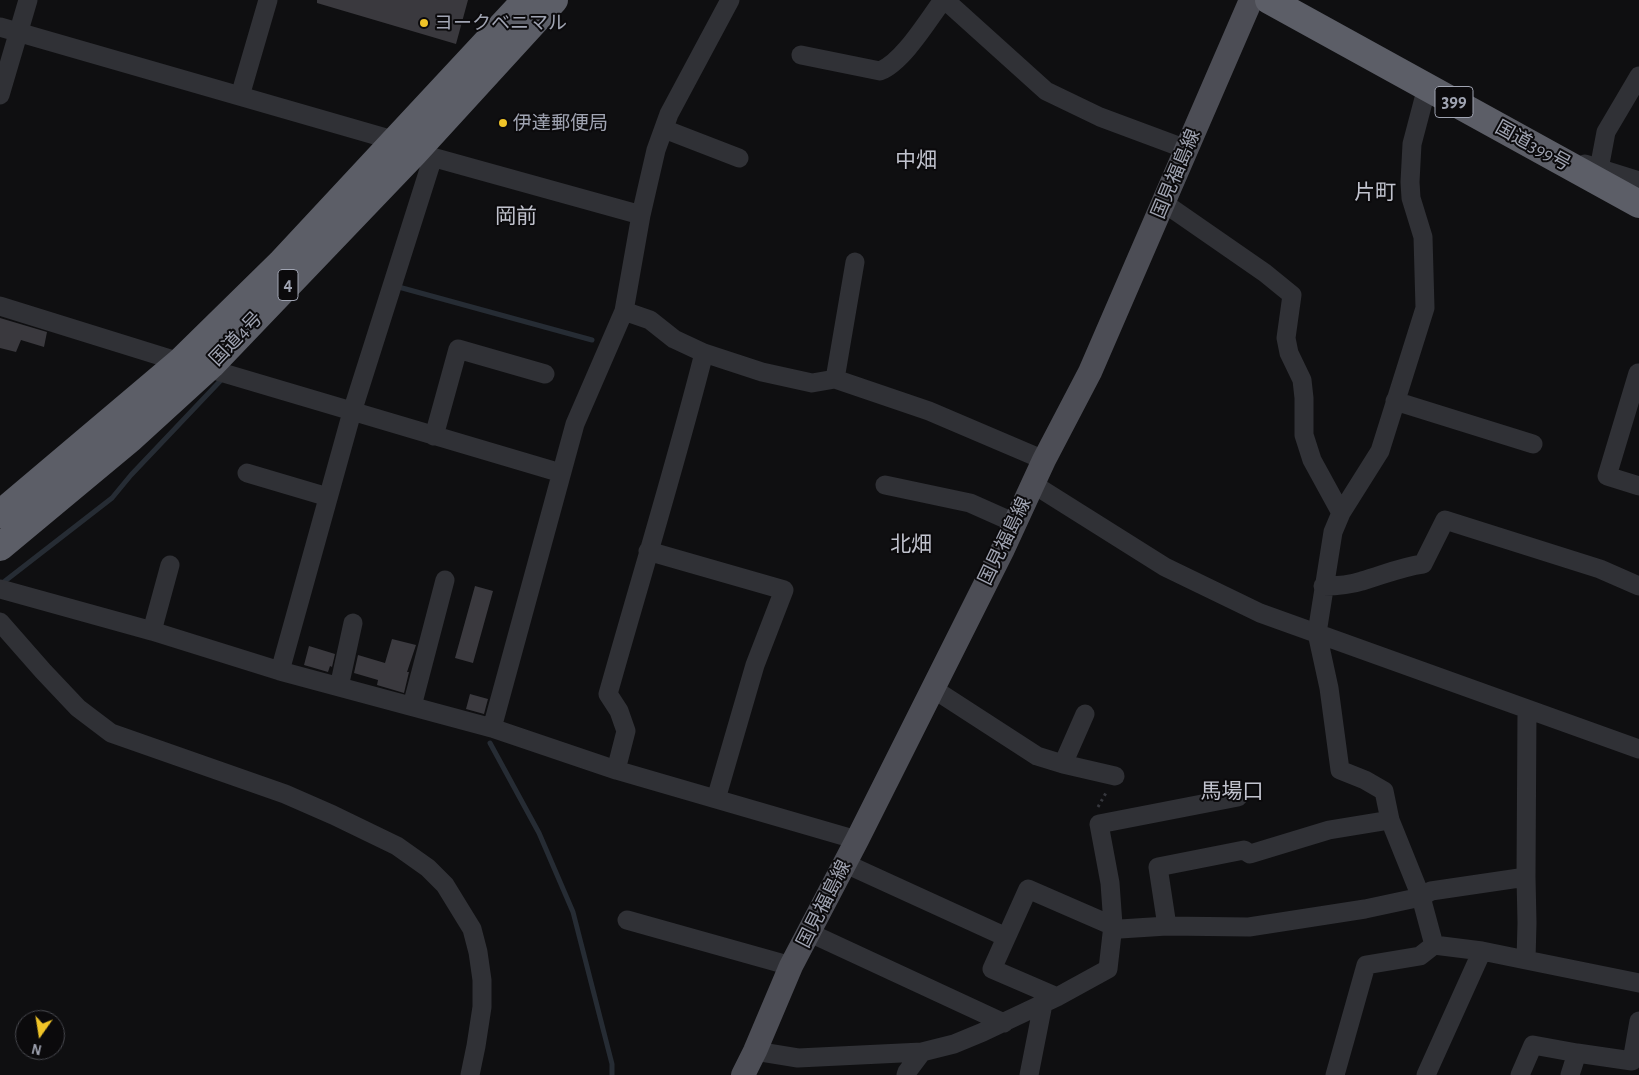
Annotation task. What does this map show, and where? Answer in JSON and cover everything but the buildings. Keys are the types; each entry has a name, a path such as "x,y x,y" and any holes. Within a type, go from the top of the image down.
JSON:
{"highway":[{"name":"国道4号","path":"0,514 180,362 281,263 414,150 526,0"},
{"name":"国道4号","path":"0,547 131,438 211,365 554,0"},
{"name":"国道399号","path":"1269,0 1639,204"}],"main road":[{"name":"国見福島線","path":"743,1075 791,966 810,933 857,840 1015,523 1044,460 1090,372 1251,0"}],"street":[{"path":"0,95 28,0"},
{"path":"240,96 268,0"},
{"path":"492,728 575,424 624,310 641,215 656,150 669,114 730,0"},
{"path":"801,56 880,71 888,68 909,47 944,0 1046,91 1100,117 1186,149"},
{"path":"0,27 240,96 414,150 641,215"},
{"path":"1598,168 1606,132 1639,76"},
{"path":"1427,87 1412,144 1410,182 1411,198 1423,237 1425,308 1380,451 1341,513 1333,532 1317,633 1329,688 1340,770 1366,780 1384,791 1390,820 1421,897 1434,945"},
{"path":"664,129 739,158"},
{"path":"1537,149 1639,181"},
{"path":"280,671 328,496 354,415 414,150"},
{"path":"1164,203 1265,273 1292,295 1286,338 1289,353 1302,380 1304,435 1312,460 1341,513"},
{"path":"835,379 855,262"},
{"path":"0,306 180,362"},
{"path":"624,310 650,320 674,339 704,353 762,372 812,383 835,379 929,411 1044,460"},
{"path":"434,436 458,349 545,374"},
{"path":"616,770 626,731 619,711 608,694 648,551 684,434 704,353"},
{"path":"211,365 220,372 354,415 561,473"},
{"path":"1638,373 1634,403 1607,476 1639,486"},
{"path":"1395,401 1533,444"},
{"path":"247,473 328,496"},
{"path":"1033,484 1165,568 1260,613 1639,749"},
{"path":"885,485 970,503 1015,523"},
{"path":"1323,586 1361,582 1405,566 1423,564 1445,520 1600,569 1639,586"},
{"path":"648,551 784,590 755,665 716,799"},
{"path":"152,631 170,565"},
{"path":"412,706 445,580"},
{"path":"0,589 152,631 280,671 492,728 616,770 857,840"},
{"path":"0,622 78,708 111,733 285,794 372,832 397,846 428,868 445,885 460,908 472,929 478,952 482,980 482,1007 470,1075"},
{"path":"339,687 353,623"},
{"path":"932,688 1037,756 1115,776"},
{"path":"1526,960 1528,923 1526,877 1527,708"},
{"path":"1063,764 1085,714"},
{"path":"755,1051 798,1058 922,1052 954,1044 1050,1001 1108,969 1113,925 1110,883 1099,824 1238,797"},
{"path":"1167,926 1158,867 1244,850 1250,854 1329,830 1390,820"},
{"path":"844,863 1006,937"},
{"path":"1050,1001 992,969 1028,889 1120,929 1167,926 1249,927 1365,909 1421,897 1432,891 1526,877"},
{"path":"627,920 791,966"},
{"path":"810,933 1004,1023"},
{"path":"1335,1075 1366,965 1420,956 1434,945 1482,951 1639,983"},
{"path":"1426,1075 1482,951"},
{"path":"1029,1075 1050,1001"},
{"path":"1520,1075 1533,1045 1632,1061 1639,1020"},
{"path":"906,1075 922,1052"},
{"path":"1570,1075 1577,1053"}],"path":[{"path":"1099,824 1096,812 1115,776"}],"waterway":[{"path":"395,286 592,340"},
{"path":"5,581 112,498 131,475 224,377"},
{"path":"490,743 539,833 573,912 612,1064 612,1075"}],"place":[{"name":"ヨークベニマル","path":"424,23"},
{"name":"伊達郵便局","path":"503,123"}],"district":[{"name":"中畑","path":"916,161"},
{"name":"片町","path":"1375,193"},
{"name":"岡前","path":"516,217"},
{"name":"北畑","path":"911,545"},
{"name":"馬場口","path":"1232,792"}]}
